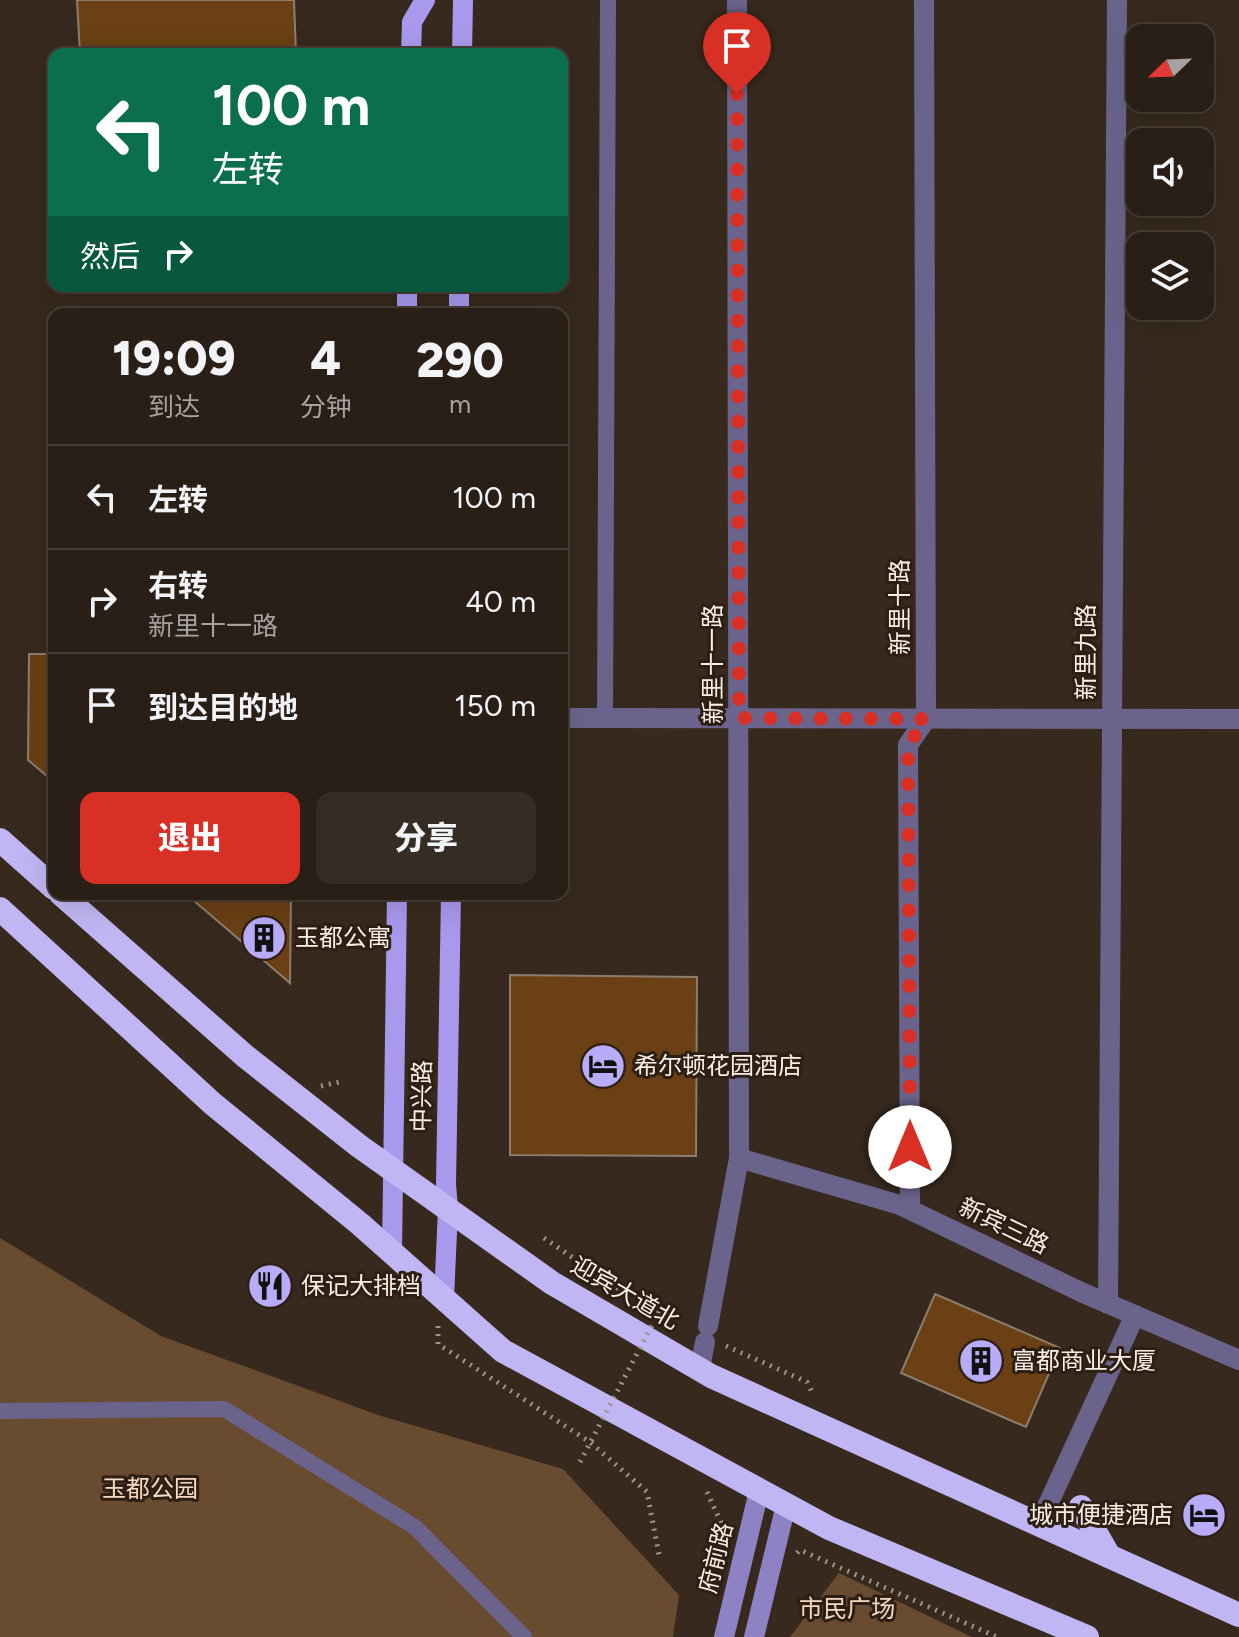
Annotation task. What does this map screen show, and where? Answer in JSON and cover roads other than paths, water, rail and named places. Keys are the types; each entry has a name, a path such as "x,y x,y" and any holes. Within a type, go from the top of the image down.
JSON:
{"highway":[{"path":"0,840 48,883"},
{"name":"迎宾大道北","path":"68,900 245,1056 392,1170 552,1283 700,1369 1239,1615"},
{"path":"0,909 213,1104 392,1252 503,1351 829,1528 1087,1637"},
{"path":"1081,1507 1109,1556"}],"main road":[{"path":"411,48 412,22 425,0"},
{"path":"462,48 463,0"},
{"name":"中兴路","path":"392,1252 397,900"},
{"name":"中兴路","path":"444,1299 448,1209 451,900"},
{"name":"府前路","path":"724,1637 759,1491"},
{"path":"754,1637 786,1505"}],"street":[{"name":"新里十一路","path":"700,1369 713,1338 739,1158 737,0"},
{"name":"新里十路","path":"910,1209 908,745 926,719 924,0"},
{"name":"新里九路","path":"1108,1304 1117,0"},
{"path":"568,718 1239,719"},
{"name":"新宾三路","path":"739,1158 910,1209 1108,1304 1239,1360"},
{"path":"1039,1524 1135,1315"}],"lane":[{"path":"605,718 608,0"},
{"path":"0,1411 224,1409 415,1527 524,1637"}],"place":[{"name":"玉都公寓","path":"264,938"},
{"name":"希尔顿花园酒店","path":"603,1066"},
{"name":"保记大排档","path":"270,1286"},
{"name":"富都商业大厦","path":"981,1361"},
{"name":"城市便捷酒店","path":"1204,1515"}],"park label":[{"name":"玉都公园","path":"150,1489"},
{"name":"市民广场","path":"847,1609"}]}
